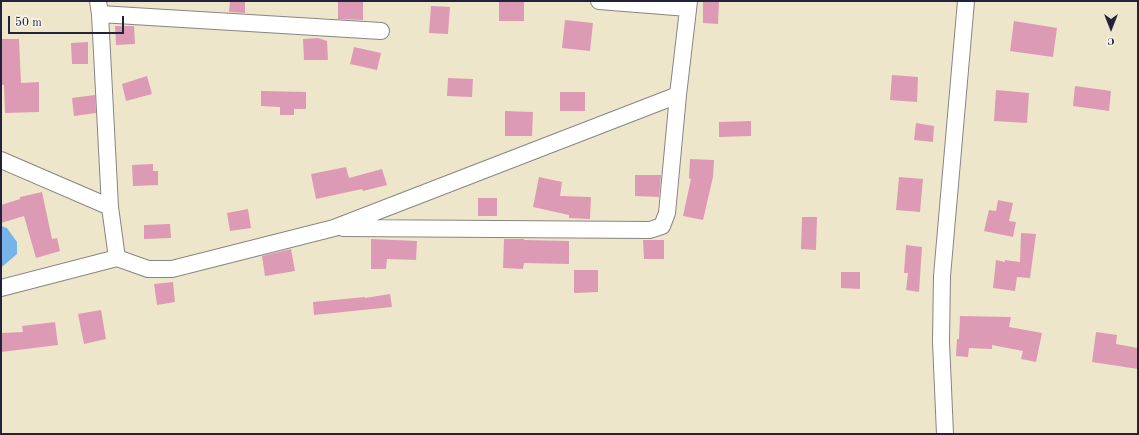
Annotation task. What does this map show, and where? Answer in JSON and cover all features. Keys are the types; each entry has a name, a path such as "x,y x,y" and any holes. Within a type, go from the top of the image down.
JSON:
{"street":[{"path":"334,228 650,230 662,226 667,214 678,95 689,5 600,1"},
{"path":"945,434 941,342 942,276 966,1"},
{"path":"117,258 110,207 99,7 381,31"},
{"path":"1,288 117,258 148,269 172,269 334,228 678,95"},
{"path":"1,160 110,207"}],"water":[{"path":"1,226 7,228 17,242 17,254 1,267"}],"building":[{"path":"230,1 245,1 245,13 229,12"},
{"path":"703,1 719,1 718,24 703,23"},
{"path":"338,2 363,2 363,20 338,19"},
{"path":"499,2 524,2 524,21 499,21"},
{"path":"431,6 450,7 448,34 429,33"},
{"path":"565,20 593,23 590,51 562,48"},
{"path":"1014,21 1057,28 1053,57 1010,51"},
{"path":"115,26 134,26 135,44 116,45"},
{"path":"318,38 327,41 328,60 304,60 303,39"},
{"path":"1,39 19,39 21,83 39,82 39,112 5,113 4,85 1,85"},
{"path":"88,42 88,64 72,64 71,43"},
{"path":"354,47 381,53 377,70 350,64"},
{"path":"892,75 918,77 917,102 890,100"},
{"path":"147,76 152,94 126,101 122,84"},
{"path":"448,78 473,79 472,97 447,96"},
{"path":"1075,86 1111,91 1109,111 1073,106"},
{"path":"996,90 1029,93 1027,123 994,121"},
{"path":"261,91 306,92 306,109 294,109 294,115 280,115 280,107 261,106"},
{"path":"560,92 585,92 585,111 560,111"},
{"path":"95,95 96,113 74,116 72,98"},
{"path":"505,111 533,112 532,136 505,136"},
{"path":"751,121 751,136 719,137 719,122"},
{"path":"916,123 934,126 933,142 914,140"},
{"path":"690,159 714,160 713,177 703,220 683,216 691,179 689,178"},
{"path":"153,164 153,171 158,171 158,185 133,186 132,165"},
{"path":"346,167 349,178 382,169 387,185 363,191 362,189 316,199 311,174"},
{"path":"635,175 661,175 659,197 635,196"},
{"path":"539,177 562,182 560,196 591,197 590,219 569,218 569,215 533,207"},
{"path":"899,177 923,179 920,212 896,210"},
{"path":"42,192 52,239 57,238 60,251 36,258 24,216 1,223 1,205 20,199 20,197"},
{"path":"478,198 497,198 497,216 478,216"},
{"path":"998,200 1013,203 1009,221 1016,222 1013,237 984,231 989,210 996,211"},
{"path":"248,209 251,228 230,231 227,213"},
{"path":"802,217 817,217 816,250 801,249"},
{"path":"170,224 171,238 144,239 144,225"},
{"path":"1021,233 1036,234 1030,278 1017,277 1015,291 993,288 996,260 1005,262 1005,260 1020,262"},
{"path":"371,239 417,241 416,260 387,259 386,269 371,269"},
{"path":"504,239 569,241 569,264 524,263 523,269 503,268"},
{"path":"643,240 664,240 664,259 644,259"},
{"path":"906,245 922,247 919,292 906,290 908,273 904,273"},
{"path":"291,249 295,271 265,276 262,256"},
{"path":"574,270 598,270 598,292 574,293"},
{"path":"841,272 860,272 860,289 841,288"},
{"path":"173,282 175,302 157,305 154,284"},
{"path":"390,294 392,307 314,315 313,302 365,298"},
{"path":"101,310 106,339 84,344 78,314"},
{"path":"960,316 1011,317 1009,327 1042,333 1036,362 1021,359 1023,351 992,345 992,349 969,348 968,357 956,356 957,339 959,339"},
{"path":"55,322 58,345 1,352 1,333 23,332 22,326"},
{"path":"1096,332 1117,335 1116,344 1138,348 1138,369 1092,362"}]}
